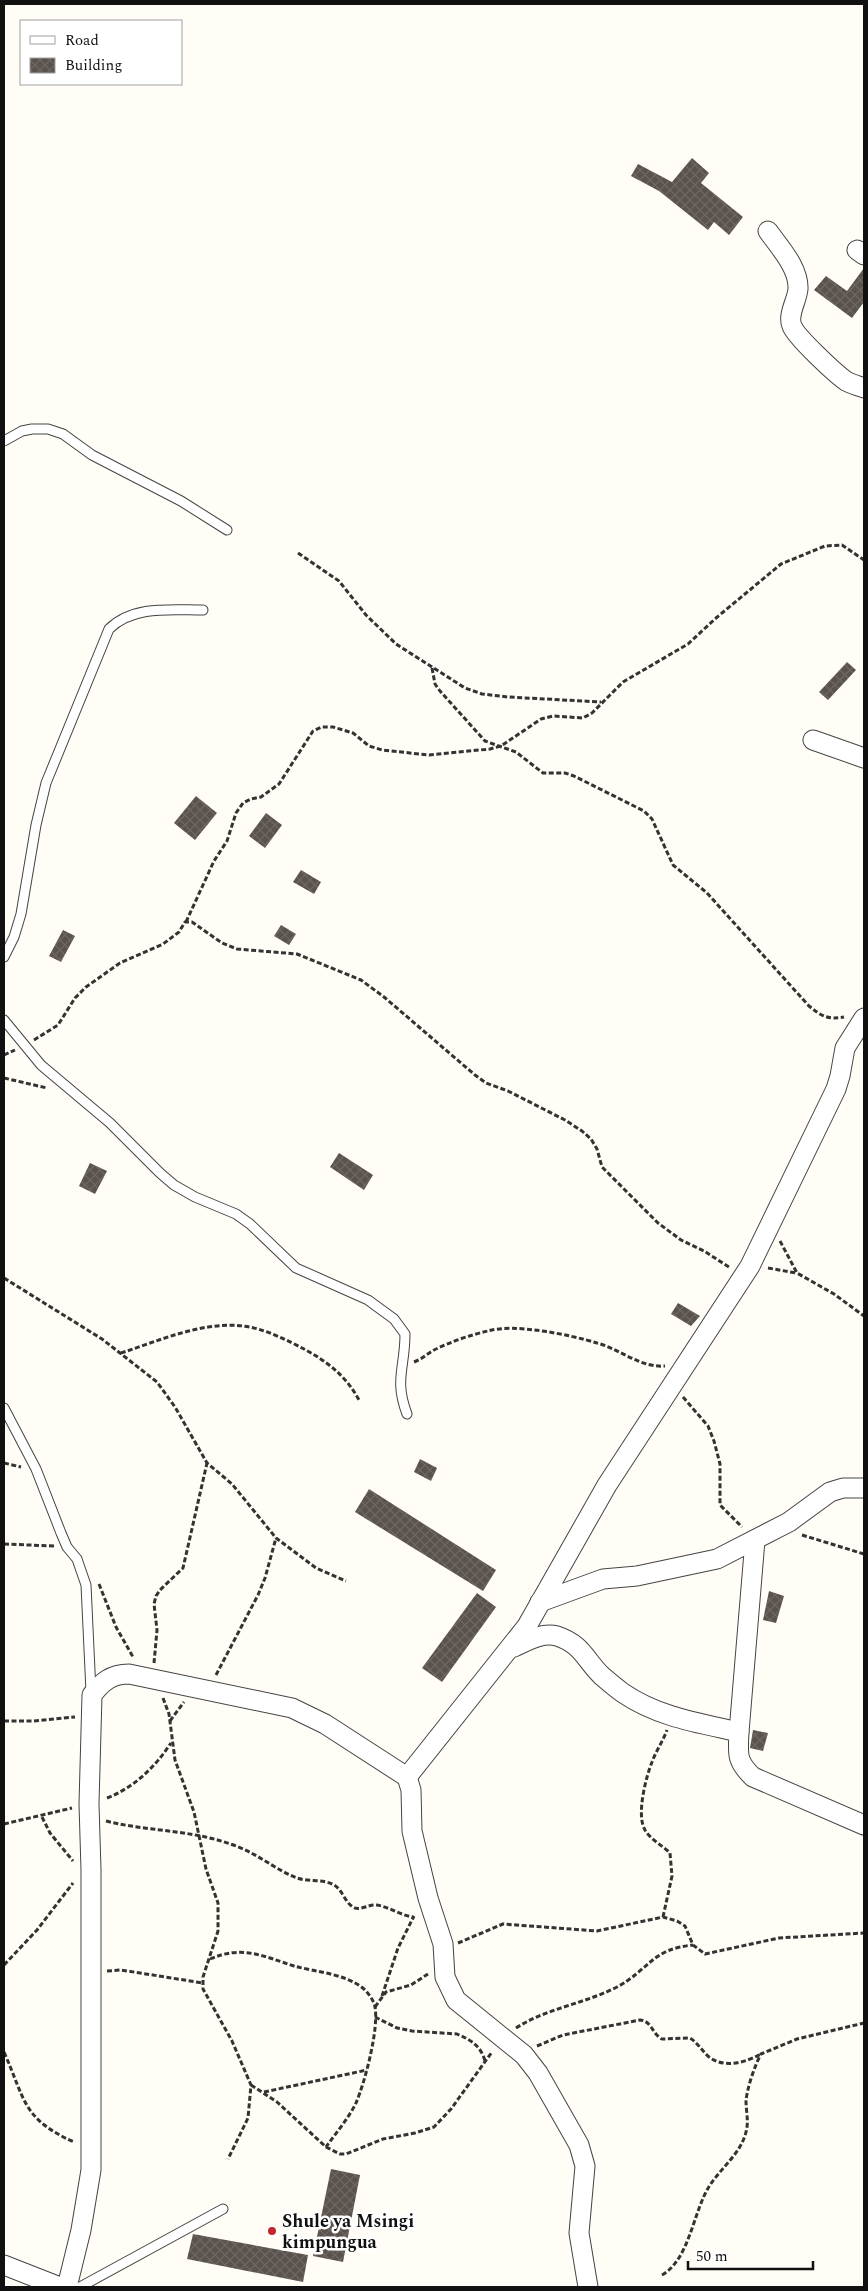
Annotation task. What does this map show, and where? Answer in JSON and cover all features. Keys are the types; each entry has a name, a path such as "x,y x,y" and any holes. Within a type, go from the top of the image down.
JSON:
{"street":[{"path":"768,231 794,271 798,281 798,291 790,320 792,328 820,358 846,381 864,388"},
{"path":"813,740 864,758"},
{"path":"407,1777 527,1626 607,1485 746,1270 771,1225 836,1089 845,1048 857,1018"},
{"path":"540,1602 603,1579 637,1576 718,1559 789,1522 830,1492 844,1488 864,1488"},
{"path":"755,1540 739,1732 738,1756 742,1767 753,1777 864,1826"},
{"path":"510,1649 533,1638 555,1636 568,1641 586,1655 601,1676 624,1694 671,1717 739,1732"},
{"path":"67,2287 88,2192 90,2149 92,1973 88,1871 90,1716 92,1695 103,1681 114,1676 129,1674 151,1677 292,1708 309,1714 407,1777 411,1790 410,1811 412,1831 428,1898 443,1944 444,1977 456,2000 504,2036 524,2055 538,2073 573,2134 582,2155 585,2166 585,2181 579,2233 588,2287"},
{"path":"4,2265 60,2287"}],"lane":[{"path":"4,441 22,431 32,429 48,429 63,434 100,460 181,501 228,530"},
{"path":"4,957 14,937 21,914 36,825 46,783 110,629 120,619 132,614 160,610 203,610"},
{"path":"4,1020 41,1065 110,1123 160,1173 174,1184 195,1197 236,1214 250,1224 296,1268 360,1296 394,1319 405,1334 399,1385 400,1398 406,1414"},
{"path":"4,1408 36,1469 67,1547 77,1560 86,1585 92,1695"},
{"path":"80,2287 223,2208"}],"path":[{"path":"24,1045 58,1025 75,998 86,987 120,963 163,944 179,932 214,861 227,841 236,813 251,798 261,797 278,784 313,731 322,727 333,726 353,733 369,746 382,750 428,755 490,749 501,746 541,719 553,716 583,718 592,713 623,682 688,644 781,564 825,546 842,545 864,560"},
{"path":"298,553 339,581 366,615 396,644 465,688 482,694 602,702"},
{"path":"432,668 435,684 440,691 480,736 491,744 516,752 543,773 565,773 574,776 644,812 652,819 673,865 707,893 809,1006 821,1016 834,1019 857,1018"},
{"path":"185,922 192,922 222,943 237,949 297,954 361,980 384,997 486,1083 508,1091 566,1120 582,1131 591,1139 597,1149 602,1167 658,1223 680,1240 746,1270 797,1273 834,1294 864,1316"},
{"path":"771,1225 797,1273"},
{"path":"4,1278 79,1324 145,1372 165,1391 207,1463 232,1484 276,1538 296,1555 316,1568 346,1581"},
{"path":"120,1353 202,1329 244,1326 297,1346 321,1358 350,1383 359,1400"},
{"path":"402,1366 471,1336 503,1328 536,1331 598,1343 652,1366 664,1366 692,1352"},
{"path":"671,1388 690,1403 708,1426 720,1464 720,1505 755,1540"},
{"path":"151,1677 157,1630 154,1604 156,1596 183,1568 207,1463"},
{"path":"801,1535 864,1554"},
{"path":"206,1690 216,1676 258,1595 265,1578 276,1538"},
{"path":"4,1544 67,1547"},
{"path":"77,1560 95,1576 100,1584 125,1646 151,1677 166,1705 171,1742 199,1834 206,1869 218,1903 218,1931 203,1983 206,1996 232,2041 251,2085 248,2118 228,2159"},
{"path":"4,1721 33,1721 90,1716"},
{"path":"663,1918 672,1876 672,1862 670,1854 645,1830 642,1815 643,1795 652,1761 662,1745 671,1717"},
{"path":"4,1824 89,1808 141,1778 161,1758 171,1742"},
{"path":"89,1808 101,1820 122,1825 199,1834 252,1853 297,1878 329,1883 337,1887 353,1907 376,1905 399,1915 413,1917"},
{"path":"4,1965 36,1930 61,1896 88,1871 50,1833 42,1817"},
{"path":"326,2147 355,2105 367,2069 375,2007 382,1996 398,1948 413,1917 428,1898"},
{"path":"382,1996 390,1990 416,1982 429,1974 458,1944 503,1924 597,1931 663,1918 677,1921 685,1926 693,1944 705,1954 779,1938 864,1933"},
{"path":"251,2085 264,2092 301,2122 326,2147 340,2154 346,2154 383,2139 434,2127 451,2109 504,2036 532,2019 616,1987 668,1949 693,1944"},
{"path":"210,1960 233,1952 262,1955 349,1981 365,1990 375,2007"},
{"path":"92,1973 122,1970 203,1983"},
{"path":"374,2017 405,2030 457,2034 465,2037 482,2049 485,2061"},
{"path":"524,2055 539,2045 563,2035 640,2020 649,2024 658,2037 662,2039 690,2038 710,2058 730,2064 740,2063 798,2039 864,2023"},
{"path":"4,2052 31,2112 44,2126 90,2149"},
{"path":"662,2275 676,2265 702,2200 724,2166 738,2151 743,2140 747,2130 747,2092 761,2054"},
{"path":"264,2092 367,2069"}],"building":[{"path":"692,158 709,173 701,183 743,217 729,235 714,222 708,230 659,191 631,176 638,164 672,182"},
{"path":"864,268 864,302 852,318 814,290 826,276 847,291"},
{"path":"847,662 856,670 828,700 819,692"},
{"path":"196,796 217,813 195,840 174,823"},
{"path":"266,813 282,825 265,848 249,836"},
{"path":"301,870 321,882 314,894 293,882"},
{"path":"281,925 296,934 289,945 274,936"},
{"path":"63,930 75,936 61,962 49,956"},
{"path":"339,1153 373,1175 364,1190 330,1167"},
{"path":"90,1163 107,1171 95,1194 79,1186"},
{"path":"678,1303 700,1316 691,1326 671,1314"},
{"path":"420,1459 437,1468 431,1481 414,1472"},
{"path":"369,1489 496,1570 483,1591 355,1512"},
{"path":"769,1591 784,1596 776,1623 763,1620"},
{"path":"477,1593 496,1607 442,1682 422,1668"},
{"path":"753,1730 768,1733 763,1751 750,1748"},
{"path":"331,2169 360,2175 343,2262 313,2256"},
{"path":"193,2234 308,2255 303,2282 187,2259"}],"place":[{"name":"Shule ya Msingi kimpungua","path":"272,2231"}]}
